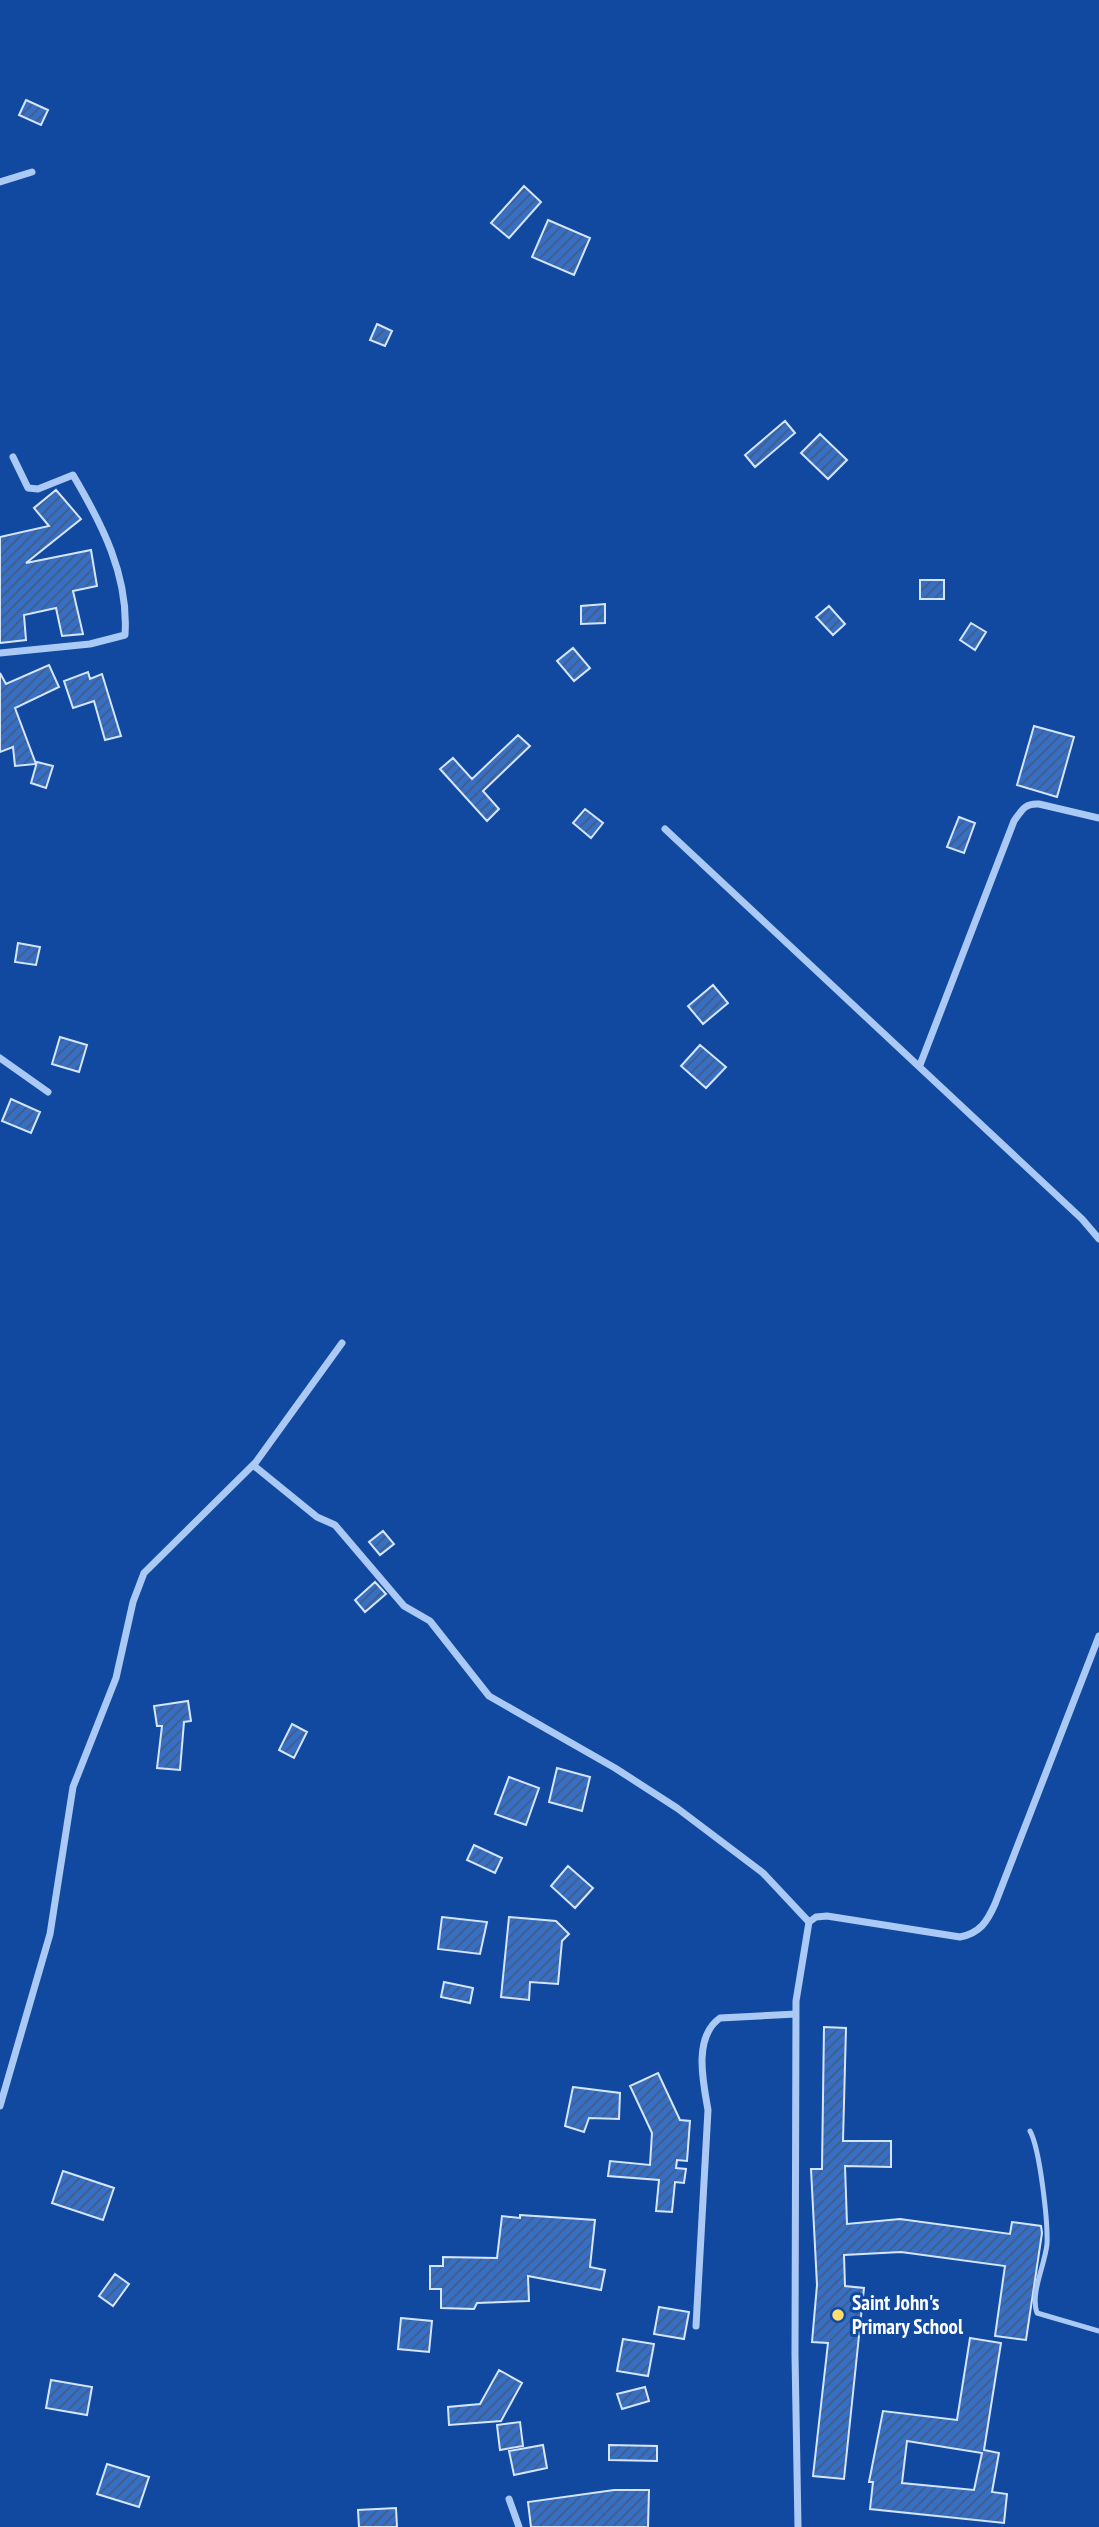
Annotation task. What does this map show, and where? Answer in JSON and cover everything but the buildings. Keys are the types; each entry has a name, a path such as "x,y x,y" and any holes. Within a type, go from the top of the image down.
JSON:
{"street":[{"path":"0,182 32,172"},
{"path":"0,653 90,644 125,635 127,608 99,517 73,475 38,489 29,488 13,457"},
{"path":"920,1065 1014,821 1023,807 1030,803 1039,804 1099,818"},
{"path":"665,829 826,982 920,1065 1082,1219 1099,1240"},
{"path":"0,1058 48,1092"},
{"path":"0,2106 50,1934 73,1787 116,1678 132,1602 145,1573 253,1465 342,1343"},
{"path":"253,1465 317,1517 335,1525 404,1606 430,1621 489,1696 615,1768 677,1808 763,1873 809,1922"},
{"path":"798,2527 794,2355 796,2014 809,1922 816,1917 827,1916 960,1937 973,1935 982,1927 995,1904 1099,1636"},
{"path":"696,2326 708,2110 703,2084 704,2036 710,2024 720,2018 796,2014"},
{"path":"509,2498 519,2527"}],"lane":[{"path":"1030,2131 1038,2162 1047,2242 1036,2297 1037,2313 1099,2331"}],"place":[{"name":"Saint John's Primary School","path":"838,2315"}]}
